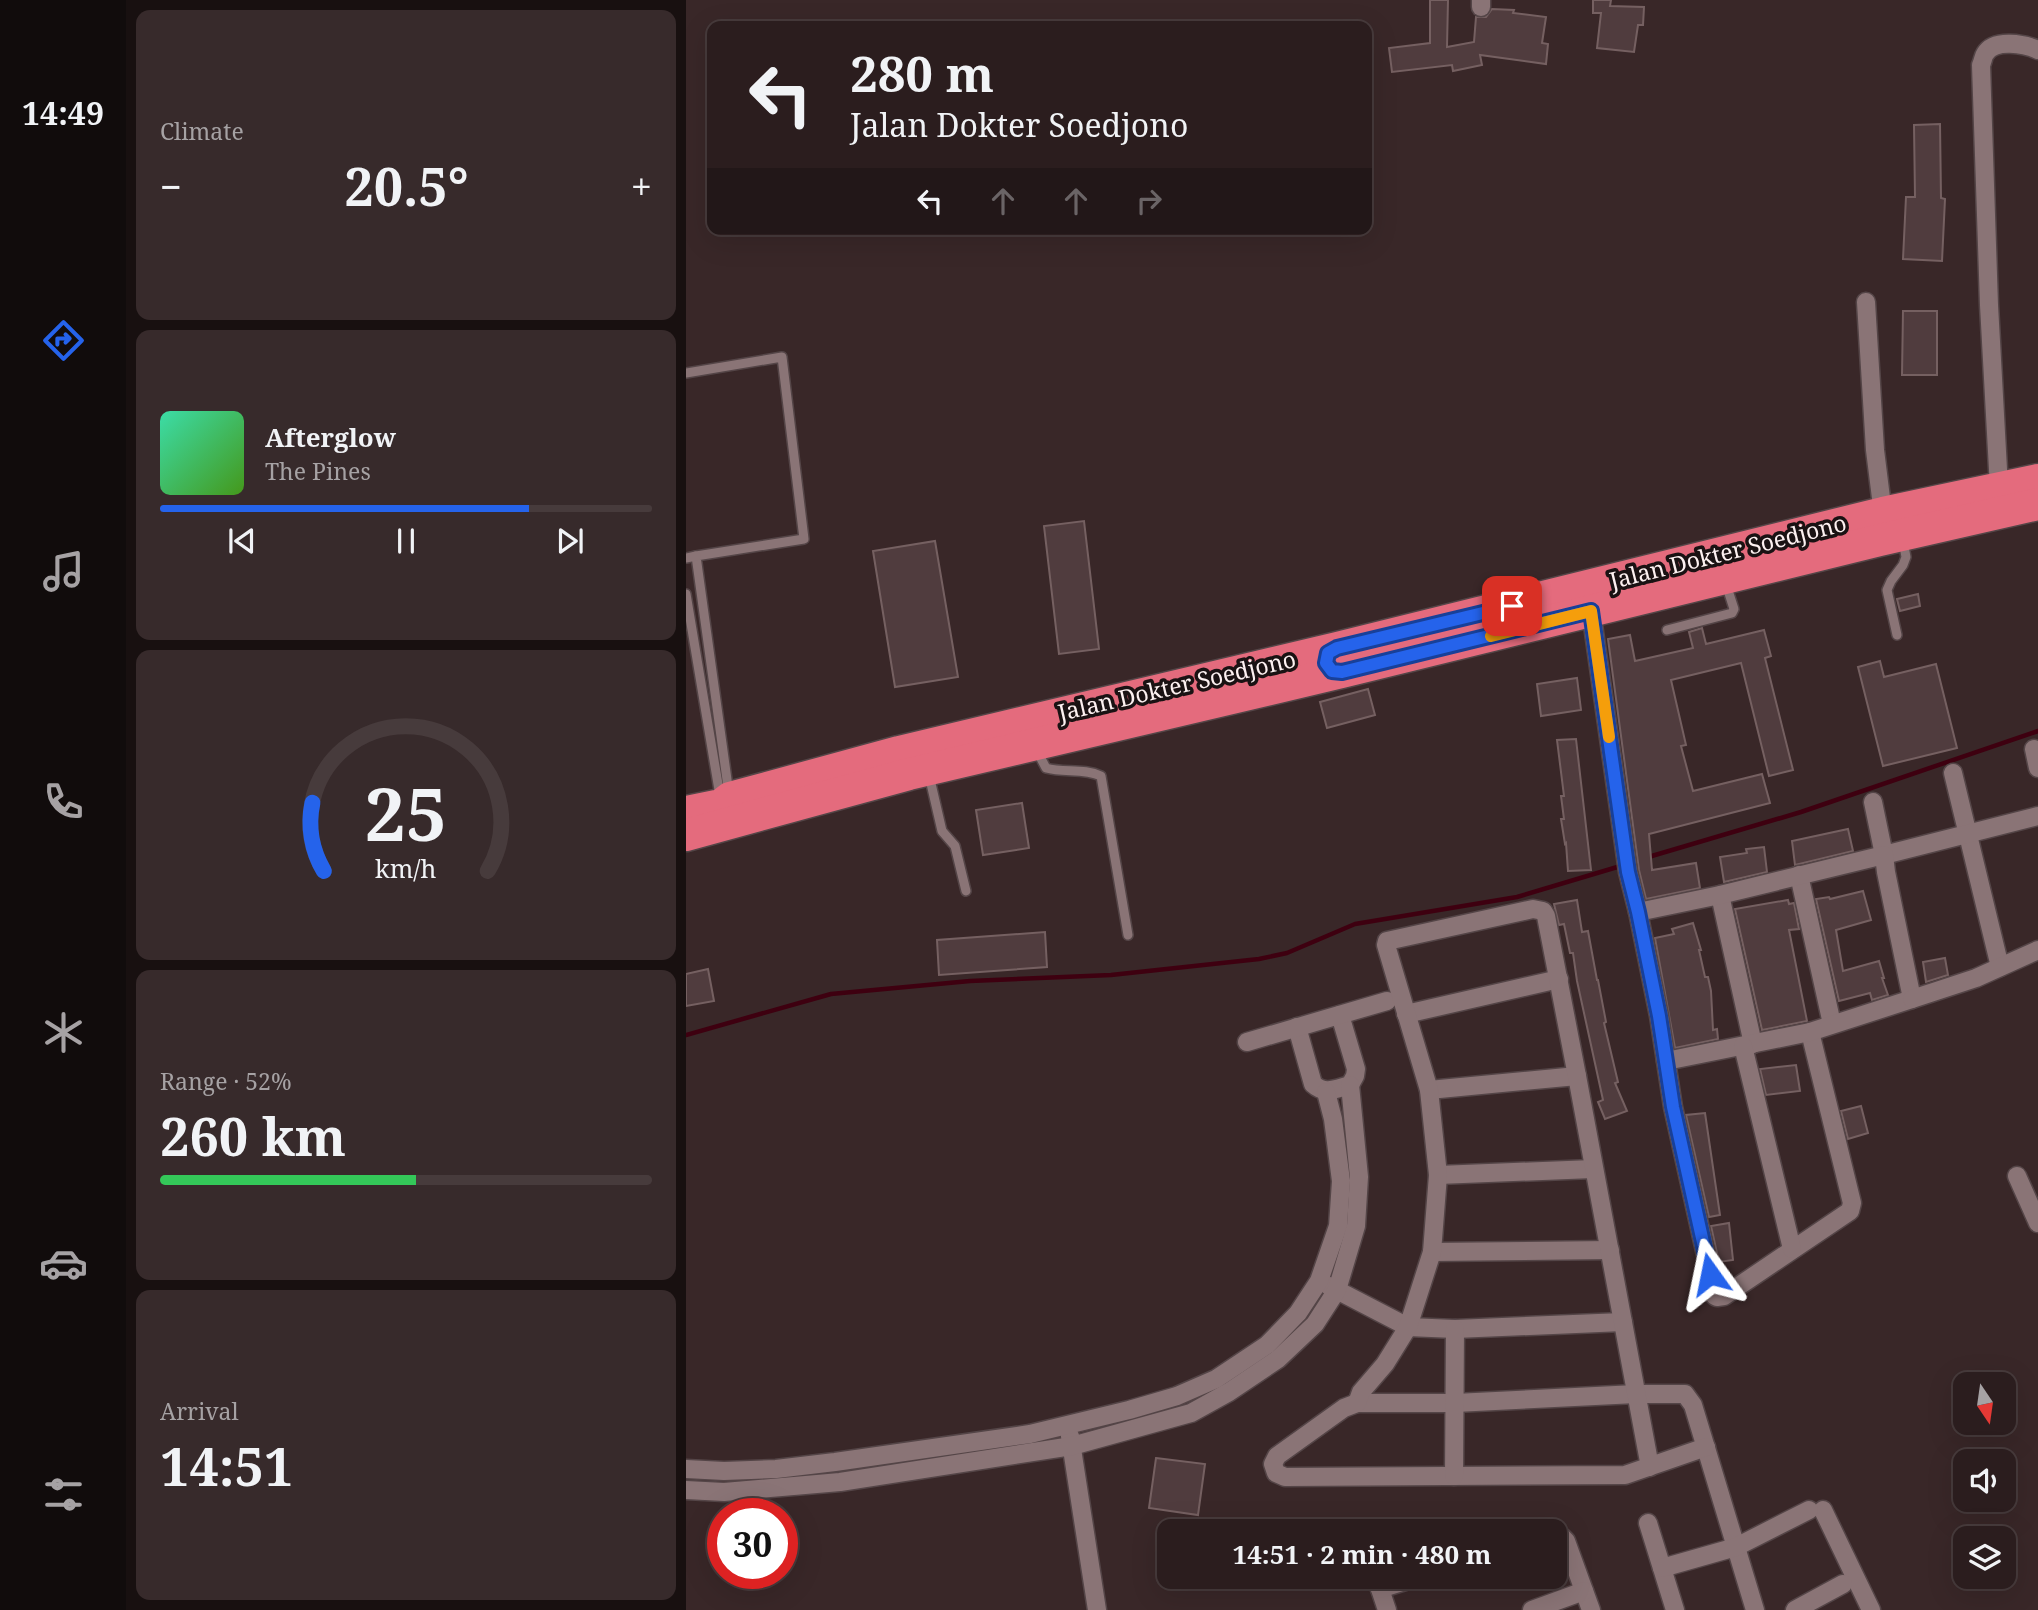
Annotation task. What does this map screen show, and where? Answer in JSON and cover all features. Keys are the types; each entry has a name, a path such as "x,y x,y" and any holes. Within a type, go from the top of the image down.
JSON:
{"highway":[{"name":"Jalan Dokter Soedjono","path":"1340,660 1591,611 1724,579 1888,523 1998,481 2038,480"},
{"name":"Jalan Dokter Soedjono","path":"686,812 726,801 923,761 1888,523 2038,504"},
{"name":"Jalan Dokter Soedjono","path":"686,835 923,761 1034,744 1301,669"}],"street":[{"path":"1998,481 1981,65 1986,52 1993,46 2026,45 2038,50"},
{"path":"1866,302 1878,467 1888,523"},
{"path":"1591,611 1628,872 1638,912 1673,1107 1715,1296 1720,1298 1848,1213 1852,1203 1810,1032"},
{"path":"2034,749 2038,768"},
{"path":"1953,772 2000,967"},
{"path":"1873,802 1912,999"},
{"path":"1638,912 1720,895 2038,816"},
{"path":"1799,875 1832,1024"},
{"path":"1720,895 1748,1045 1792,1249"},
{"path":"1357,1403 1362,1391 1385,1364 1408,1327 1432,1252 1438,1175 1429,1090 1386,946 1387,940 1533,909 1543,911 1559,979 1650,1467"},
{"path":"1666,1061 1810,1032 1976,978 2038,950"},
{"path":"1406,1014 1559,979"},
{"path":"1247,1042 1387,1001"},
{"path":"686,1490 724,1492 867,1478 1072,1446 1191,1413 1229,1392 1278,1359 1315,1324 1337,1290 1356,1226 1359,1177 1350,1085 1356,1069 1340,1015"},
{"path":"1297,1027 1313,1084 1326,1092 1350,1085"},
{"path":"1429,1090 1577,1076"},
{"path":"686,1469 724,1471 776,1468 1068,1426 1177,1396 1216,1378 1267,1345 1298,1313 1319,1281 1338,1226 1340,1181 1333,1119 1326,1092"},
{"path":"1438,1175 1593,1169"},
{"path":"2017,1175 2038,1223"},
{"path":"1432,1252 1610,1250"},
{"path":"1319,1281 1408,1327 1455,1329 1623,1322"},
{"path":"1454,1476 1455,1329"},
{"path":"1706,1447 1625,1475 1285,1477 1276,1473 1273,1464 1277,1456 1344,1408 1357,1403 1455,1403 1685,1394 1693,1405 1706,1447 1755,1610"},
{"path":"1068,1426 1097,1610"},
{"path":"776,1468 778,1488"},
{"path":"1662,1568 1736,1547 1816,1510 1871,1610"},
{"path":"1648,1523 1675,1610"},
{"path":"1567,1544 1591,1610"},
{"path":"1795,1610 1843,1584"},
{"path":"1380,1589 1387,1610"},
{"path":"1532,1610 1584,1591"}],"lane":[{"path":"686,373 782,357 804,538 686,558"},
{"path":"1888,523 1906,557 1887,590 1897,635"},
{"path":"696,556 726,801"},
{"path":"1667,630 1732,614 1734,609 1724,579"},
{"path":"686,594 726,801"},
{"path":"1034,744 1046,768 1093,772 1101,776 1128,934"},
{"path":"923,761 942,831 956,846 966,891"}],"building":[{"path":"1430,0 1448,0 1447,47 1474,42 1476,17 1486,17 1492,9 1514,10 1513,13 1546,17 1542,43 1548,44 1546,64 1480,55 1482,65 1453,71 1452,65 1392,72 1389,48 1430,43"},
{"path":"1593,0 1611,0 1610,6 1644,7 1643,25 1638,25 1634,52 1597,48 1601,13 1593,13"},
{"path":"1940,124 1941,198 1945,199 1942,261 1903,259 1906,197 1915,197 1914,125"},
{"path":"1903,311 1937,311 1937,375 1902,375"},
{"path":"1084,521 1099,649 1059,654 1044,526"},
{"path":"935,541 958,677 895,687 873,551"},
{"path":"1918,594 1920,606 1900,611 1897,599"},
{"path":"1702,628 1706,644 1764,630 1771,656 1765,658 1793,770 1769,776 1741,663 1671,680 1686,745 1681,746 1693,791 1762,774 1770,803 1649,834 1652,870 1696,863 1700,888 1646,899 1639,870 1608,639 1630,635 1635,661 1693,648 1689,632"},
{"path":"1880,661 1884,677 1936,664 1957,748 1883,766 1858,667"},
{"path":"1577,678 1581,710 1541,716 1537,684"},
{"path":"1368,689 1375,715 1327,728 1320,702"},
{"path":"1576,739 1591,870 1568,871 1561,819 1564,819 1561,796 1564,796 1557,740"},
{"path":"1022,803 1029,848 983,855 976,810"},
{"path":"1848,829 1853,851 1795,865 1792,841"},
{"path":"1764,847 1767,872 1724,882 1720,857"},
{"path":"1863,891 1871,920 1836,930 1843,971 1879,961 1888,995 1872,1000 1870,993 1839,1001 1816,899 1830,899"},
{"path":"1577,900 1582,932 1588,931 1606,1022 1604,1023 1618,1082 1615,1083 1627,1111 1605,1119 1598,1102 1603,1100 1573,953 1570,953 1564,924 1559,925 1554,904"},
{"path":"1788,900 1789,904 1794,903 1799,929 1789,930 1807,1021 1762,1030 1735,909"},
{"path":"1693,923 1705,977 1708,977 1713,1030 1717,1029 1718,1039 1675,1048 1655,938 1674,934 1672,929"},
{"path":"1045,932 1047,967 939,975 937,940"},
{"path":"1945,958 1948,975 1926,982 1923,962"},
{"path":"708,969 714,1001 686,1006 686,974"},
{"path":"1796,1065 1800,1091 1766,1095 1760,1069"},
{"path":"1861,1106 1868,1133 1848,1139 1841,1111"},
{"path":"1705,1113 1720,1215 1709,1217 1686,1115"},
{"path":"1729,1223 1733,1260 1719,1262 1711,1226"},
{"path":"1156,1458 1205,1464 1198,1515 1149,1508"}],"waterway":[{"path":"1645,858 1801,812 2038,731"},
{"path":"686,1035 831,994 970,981 1111,975 1259,959 1287,953 1355,924 1517,897 1624,865"}],"slow traffic":[{"path":"1491,636 1591,611 1609,737"}],"route":[{"path":"1512,606 1337,648 1328,653 1326,663 1328,668 1337,673 1591,611 1628,872 1659,1016 1673,1107 1710,1274"}]}
